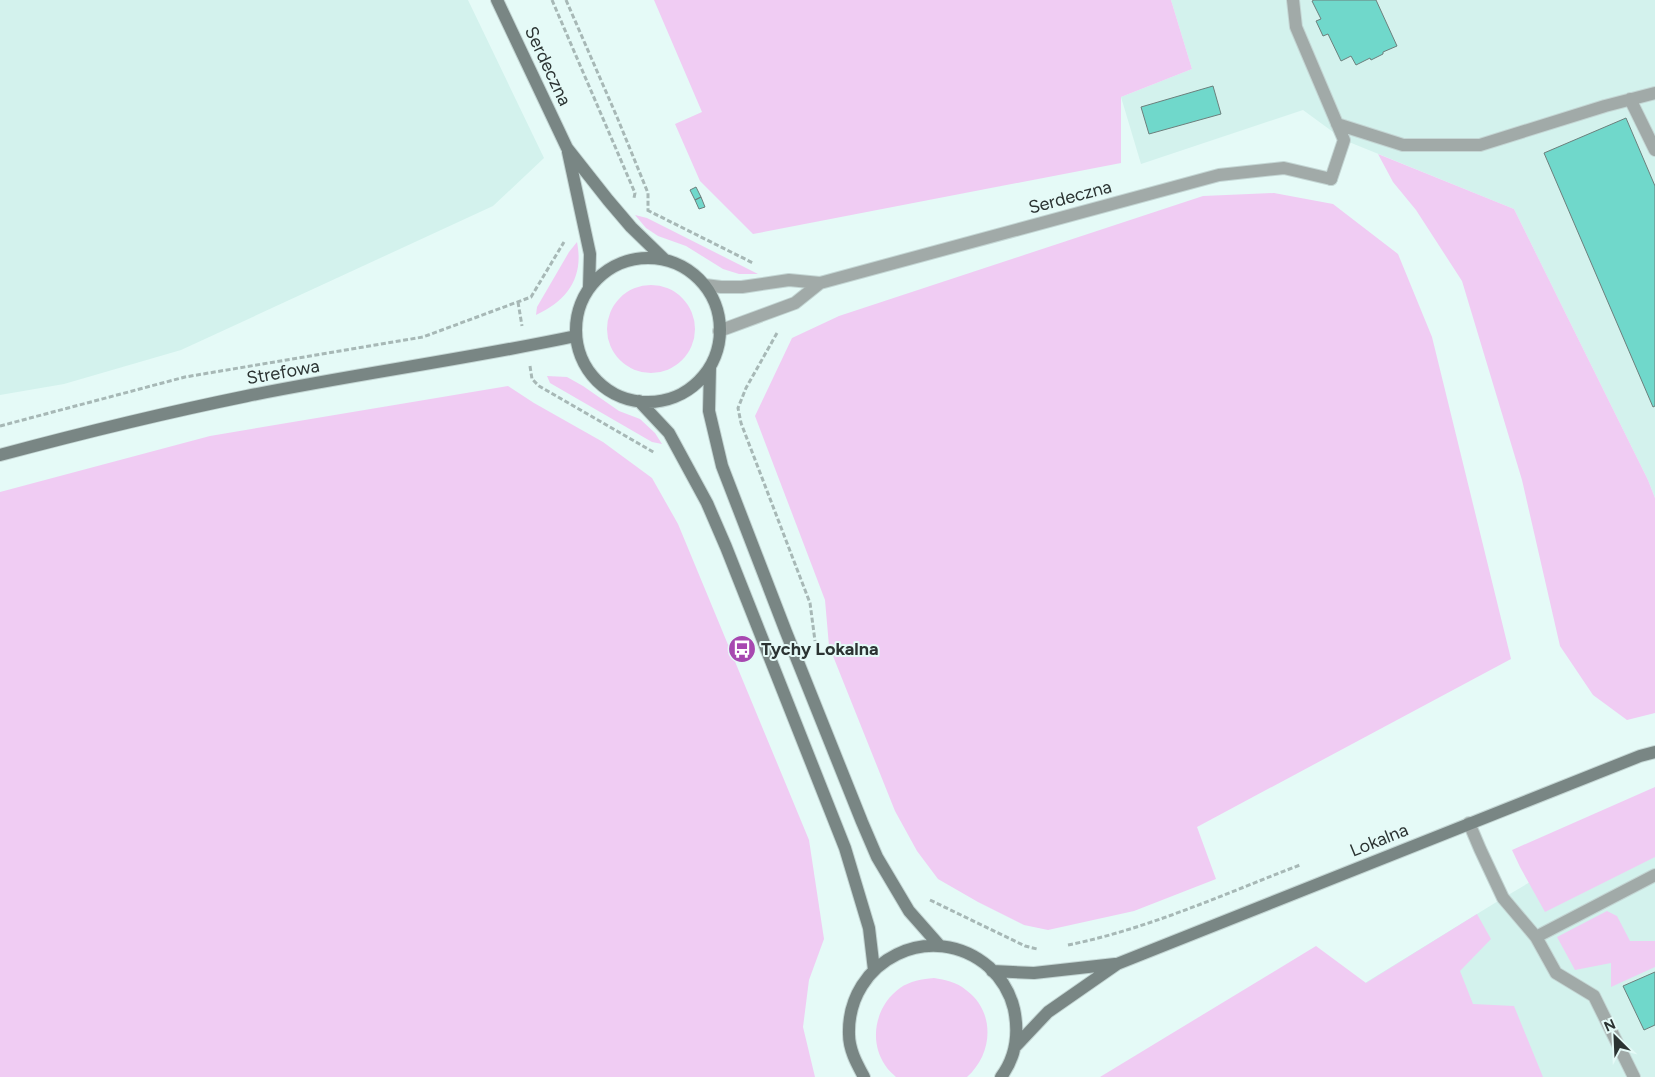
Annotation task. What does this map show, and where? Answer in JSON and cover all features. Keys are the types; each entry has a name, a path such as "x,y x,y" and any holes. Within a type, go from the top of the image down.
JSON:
{"street":[{"name":"Serdeczna","path":"497,0 567,148 590,254 589,288"},
{"path":"1293,0 1296,27 1337,124 1403,145 1480,145 1655,93"},
{"path":"1630,99 1655,150"},
{"name":"Serdeczna","path":"820,283 1219,175 1284,168 1331,179 1344,140 1337,124"},
{"name":"Serdeczna","path":"567,148 617,210 664,259"},
{"path":"647,257 664,259 686,269 705,285 713,299 720,321 719,345 710,367 697,383 680,395 660,401 639,401 620,396 603,387 589,372 580,355 576,336 576,319 581,303 589,288 600,275 622,262 647,257"},
{"path":"705,285 742,287 789,280 820,283"},
{"path":"719,331 795,303 820,283"},
{"name":"Strefowa","path":"0,455 168,413 249,396 576,336"},
{"path":"710,367 708,411 722,466 786,632 877,857 909,911 939,945"},
{"path":"639,401 669,433 707,503 726,547 845,848 869,928 874,970"},
{"name":"Lokalna","path":"1016,1047 1048,1012 1117,964 1640,756 1655,752"},
{"path":"1470,823 1503,898 1536,937 1556,973 1594,996 1634,1077"},
{"path":"1536,937 1655,875"},
{"path":"864,1077 854,1059 849,1036 851,1012 859,989 874,970 893,956 915,947 939,945 963,950 980,960 1001,979 1012,1000 1017,1023 1016,1047 1007,1070 1001,1077"},
{"name":"Lokalna","path":"992,971 1034,973 1117,964"}],"path":[{"path":"552,0 635,193 633,203"},
{"path":"566,0 648,193 648,210"},
{"path":"617,210 633,203 768,271 772,282"},
{"path":"0,426 185,377 423,337 530,297 571,231 584,225"},
{"path":"518,302 532,379 540,386 656,453 667,455 679,452"},
{"path":"780,308 784,321 746,388 738,408 741,423 810,602 815,649"},
{"path":"1061,947 1099,939 1136,928 1300,865"},
{"path":"924,897 1025,946 1042,951"}],"shaded area":[{"path":"0,0 468,0 544,158 493,206 181,350 64,384 0,395"},
{"path":"654,0 1171,0 1192,69 1121,97 1121,163 753,234 700,181 675,124 702,112"},
{"path":"1171,0 1655,0 1655,498 1648,480 1514,209 1344,140 1303,110 1141,164 1121,97 1192,69"},
{"path":"1378,154 1514,209 1648,480 1655,498 1655,713 1627,720 1593,695 1560,646 1522,480 1462,281 1416,210 1393,182"},
{"path":"1274,193 1333,204 1398,254 1432,337 1511,659 1197,827 1216,879 1134,911 1048,930 1024,925 938,879 917,851 895,811 829,646 825,600 755,416 792,338 839,316 1203,196"},
{"path":"635,215 647,218 758,274 739,274 723,269 686,246 658,236 646,228"},
{"path":"577,242 578,266 576,277 571,286 557,302 536,315 537,307 569,252"},
{"path":"651,285 668,288 682,298 692,312 695,329 692,346 682,360 668,370 651,373 634,370 620,360 610,346 607,329 610,312 620,298 634,288"},
{"path":"547,376 567,377 619,411 640,419 655,433 662,444 652,442 550,383"},
{"path":"508,386 603,442 652,478 678,524 809,840 824,939 809,980 803,1027 815,1077 0,1077 0,492 210,436"},
{"path":"1655,787 1655,857 1545,912 1512,850"},
{"path":"1655,808 1655,1077 1357,1077 1365,983"},
{"path":"1607,911 1617,916 1630,941 1655,941 1655,967 1611,987 1611,963 1575,970 1557,937"},
{"path":"1477,914 1491,939 1460,971 1473,1004 1514,1006 1543,1077 1100,1077 1316,946 1366,983"},
{"path":"934,978 959,985 976,999 986,1021 988,1033 982,1057 976,1068 967,1077 896,1077 885,1065 877,1045 876,1034 880,1013 892,995 900,988 916,981"}],"building":[{"path":"1376,0 1397,46 1371,60 1370,58 1356,65 1351,56 1341,61 1328,34 1323,36 1316,21 1321,19 1312,1"},
{"path":"1213,86 1221,114 1149,134 1141,107"},
{"path":"1626,118 1655,186 1655,406 1653,407 1544,153"},
{"path":"696,187 701,197 695,200 690,190"},
{"path":"701,197 705,207 699,209 695,200"},
{"path":"1655,972 1655,1025 1644,1030 1623,986"}],"place":[{"name":"Tychy Lokalna","path":"742,649"}]}
